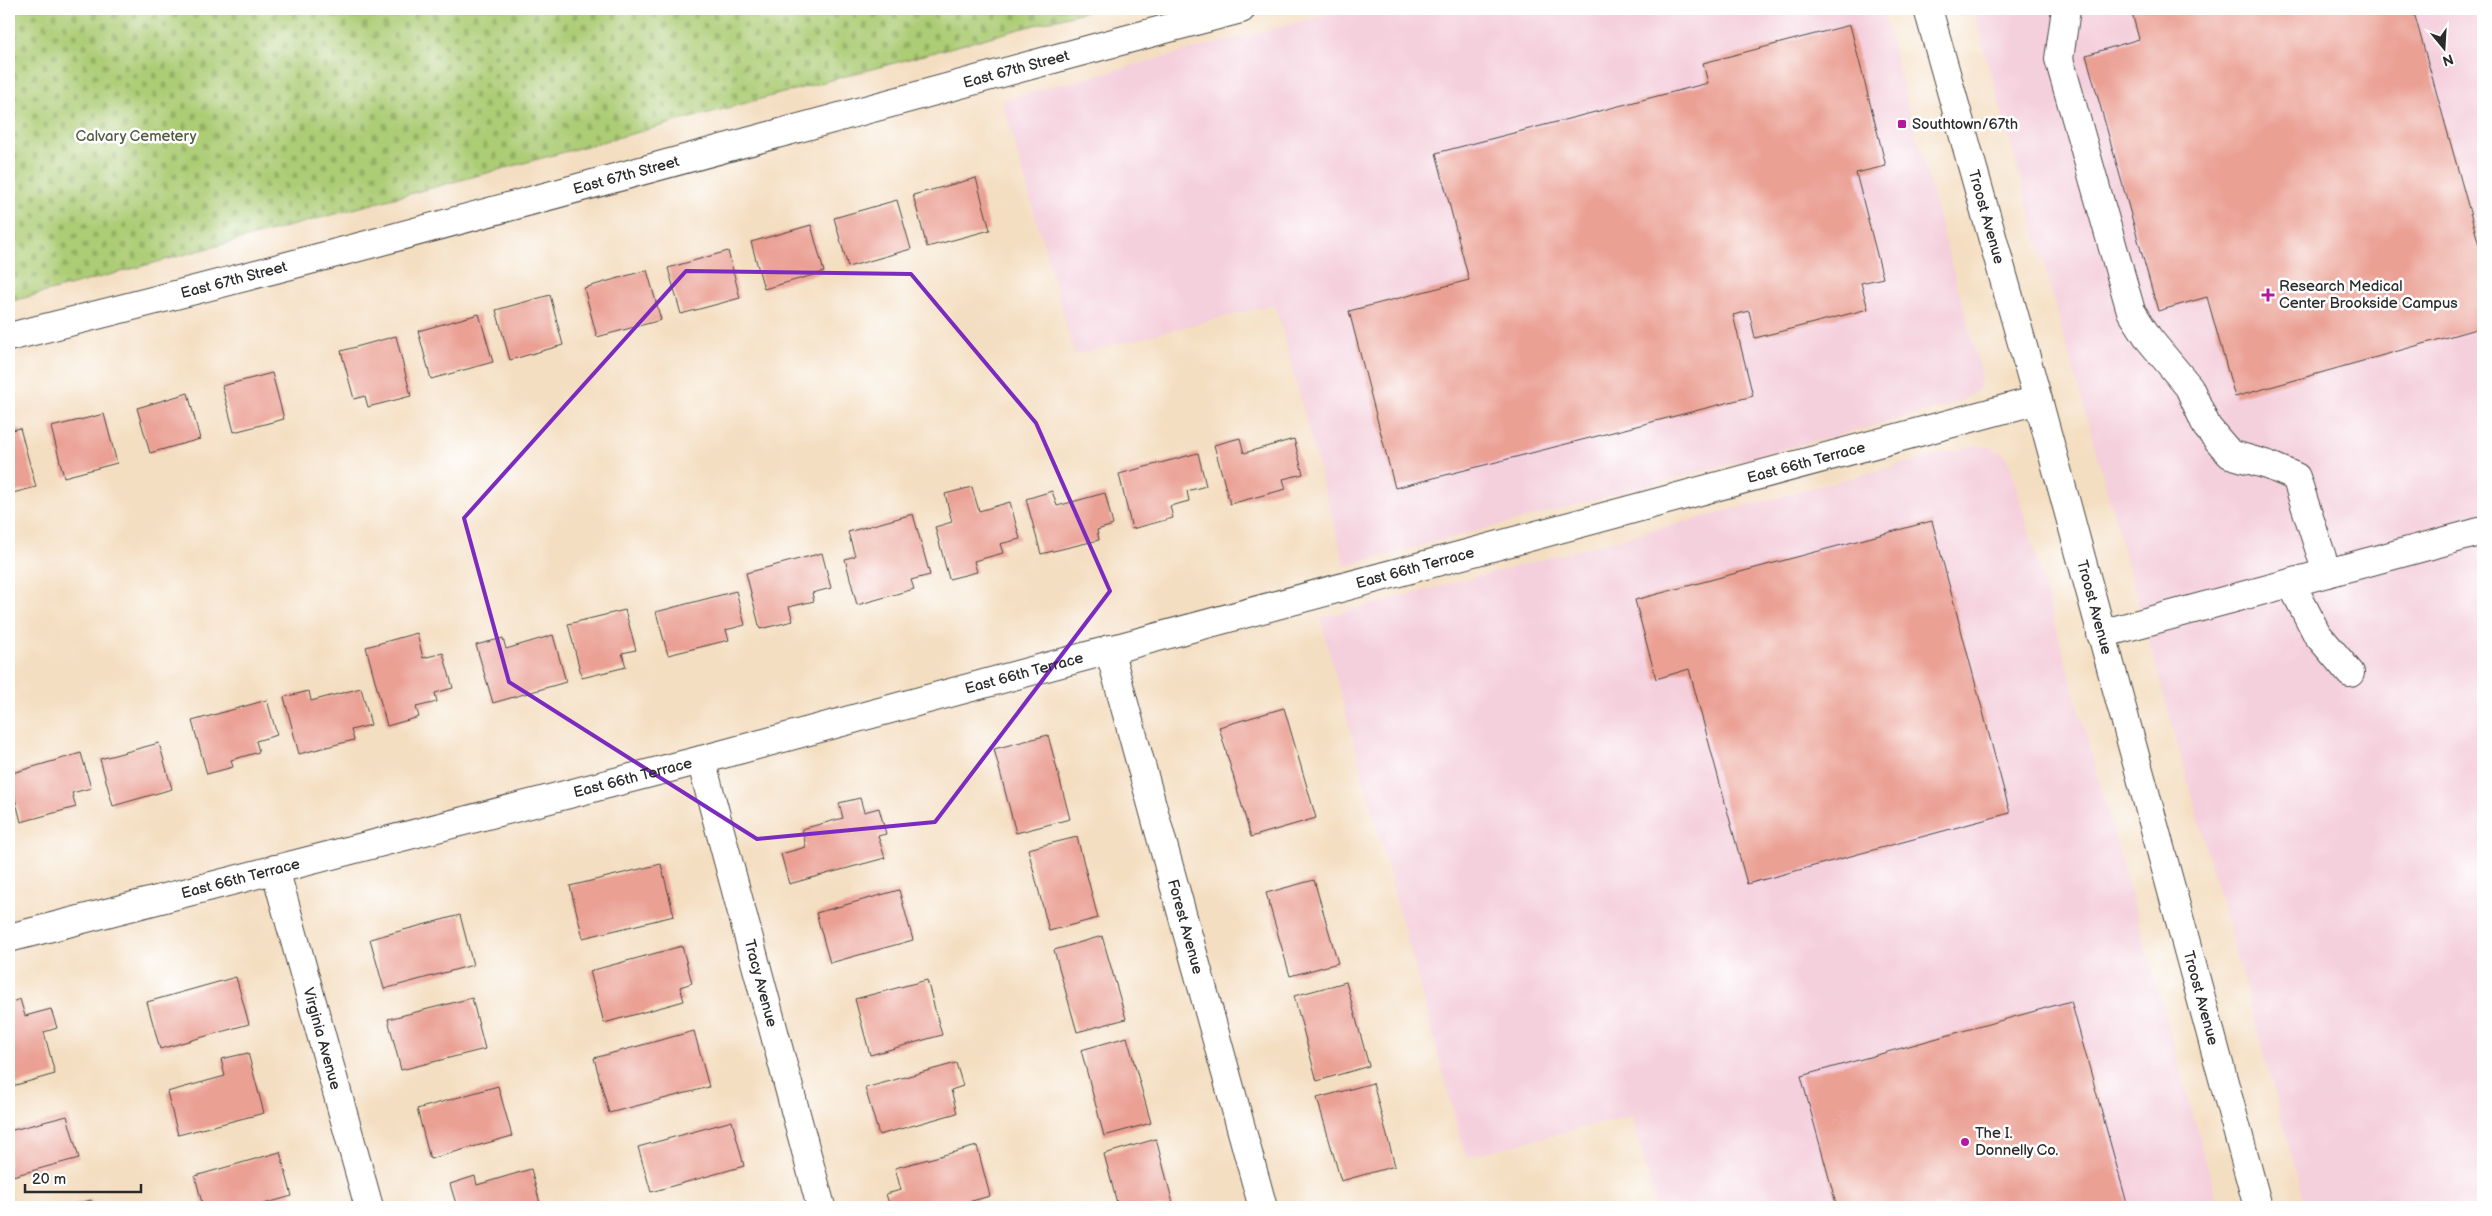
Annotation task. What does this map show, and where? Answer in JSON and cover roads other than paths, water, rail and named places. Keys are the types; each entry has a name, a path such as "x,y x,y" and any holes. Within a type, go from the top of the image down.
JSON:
{"street":[{"name":"East 67th Street","path":"9,337 211,287 974,79 1241,9"},
{"name":"Troost Avenue","path":"1928,9 2038,400 2258,1207"},
{"path":"2066,9 2059,60 2131,311 2149,339 2188,387 2207,427 2230,454 2268,464 2296,477 2327,573"},
{"name":"East 66th Terrace","path":"9,938 701,760 2038,400"},
{"path":"2101,634 2483,531"},
{"path":"2291,583 2317,634 2350,674"},
{"name":"Forest Avenue","path":"1109,649 1262,1204"},
{"name":"Tracy Avenue","path":"701,760 821,1207"},
{"name":"Virginia Avenue","path":"275,869 369,1207"}],"place":[{"name":"Southtown/67th","path":"1902,124"},
{"name":"Research Medical Center Brookside Campus","path":"2268,295"},
{"name":"The I. Donnelly Co.","path":"1965,1142"}],"park label":[{"name":"Calvary Cemetery","path":"136,136"}]}
